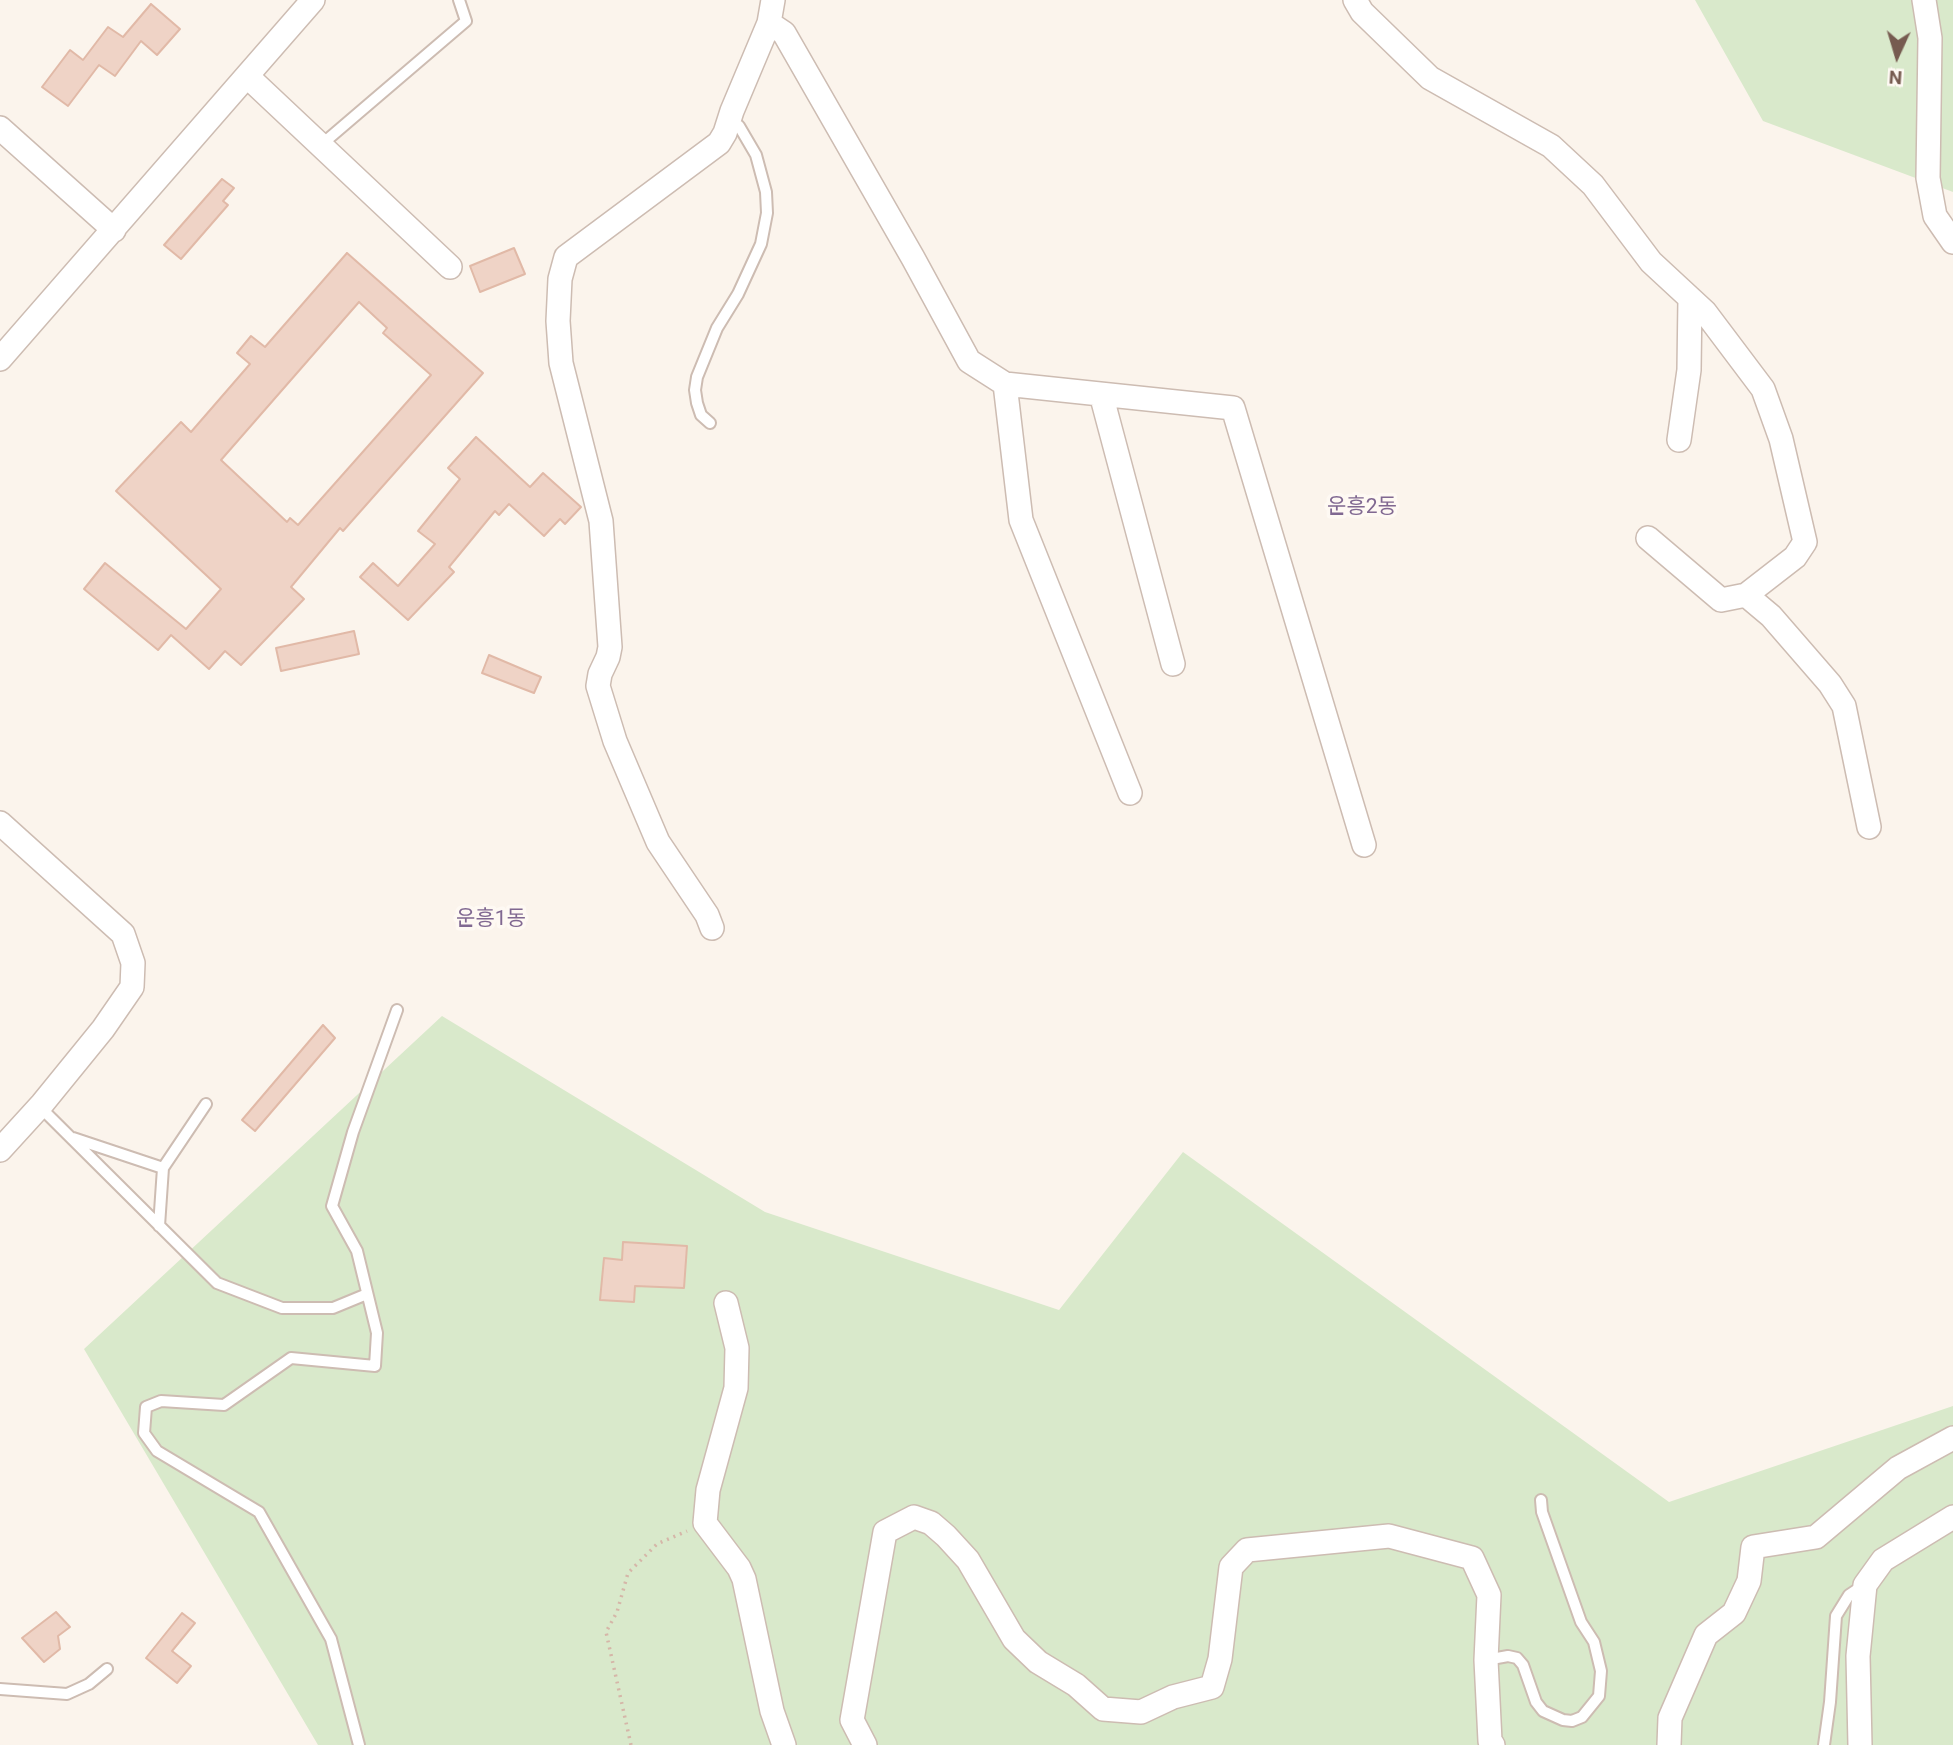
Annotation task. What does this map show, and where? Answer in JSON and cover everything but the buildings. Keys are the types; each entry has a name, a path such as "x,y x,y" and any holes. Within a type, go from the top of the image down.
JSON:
{"street":[{"path":"0,359 313,0"},
{"path":"712,928 707,915 658,842 615,741 598,686 603,664 608,657 610,639 601,521 563,372 558,321 559,279 566,257 719,143 769,23 773,0"},
{"path":"1354,0 1362,12 1430,78 1551,146 1593,185 1651,262 1705,312 1763,389 1781,439 1805,542 1796,557 1746,595 1721,600 1648,538"},
{"path":"1924,0 1930,38 1928,178 1935,216 1953,242"},
{"path":"769,23 784,33 914,258 969,361 1005,384 1233,408 1364,845"},
{"path":"247,76 450,267"},
{"path":"0,128 114,230"},
{"path":"1679,440 1689,370 1690,298"},
{"path":"1005,384 1021,520 1130,793"},
{"path":"1101,394 1173,664"},
{"path":"1746,595 1771,616 1830,684 1844,706 1869,827"},
{"path":"0,823 123,934 133,963 132,987 103,1029 40,1107 0,1150"},
{"path":"726,1303 737,1348 736,1388 708,1490 705,1523 744,1578 772,1711 783,1745"},
{"path":"1670,1745 1670,1718 1706,1635 1734,1613 1749,1581 1753,1547 1816,1537 1898,1468 1953,1438"},
{"path":"865,1745 852,1720 885,1532 914,1517 931,1523 968,1560 1014,1639 1038,1662 1076,1685 1103,1709 1141,1712 1173,1698 1212,1687 1220,1659 1231,1567 1247,1550 1389,1536 1472,1559 1489,1595 1486,1660 1490,1741 1493,1745"},
{"path":"1860,1745 1858,1657 1865,1585 1882,1560 1953,1517"}],"lane":[{"path":"321,145 466,22 458,0"},
{"path":"710,423 701,415 697,403 697,377 717,328 738,294 761,244 767,214 766,192 756,155 739,126 728,124"},
{"path":"359,1745 331,1639 259,1512 157,1451 144,1433 145,1406 161,1401 223,1405 291,1358 375,1366 377,1333 357,1251 332,1206 353,1132 397,1010"},
{"path":"159,1226 163,1168 206,1104"},
{"path":"40,1107 217,1283 282,1308 333,1308 367,1294"},
{"path":"70,1137 163,1168"},
{"path":"1486,1660 1508,1656 1517,1658 1523,1665 1536,1702 1543,1711 1563,1720 1572,1721 1582,1717 1599,1696 1601,1671 1598,1654 1581,1622 1542,1512 1541,1500"},
{"path":"1824,1745 1836,1616 1849,1595 1865,1585"},
{"path":"0,1689 67,1694 89,1684 107,1669"}],"path":[{"path":"631,1745 606,1632 617,1612 628,1573 657,1544 705,1523"}],"green space":[{"path":"1695,0 1953,0 1953,192 1763,121"},
{"path":"442,1016 765,1212 1059,1310 1183,1152 1669,1502 1953,1406 1953,1745 318,1745 84,1349"}],"district":[{"name":"운흥2동","path":"1362,508"},
{"name":"운흥1동","path":"491,920"}]}
